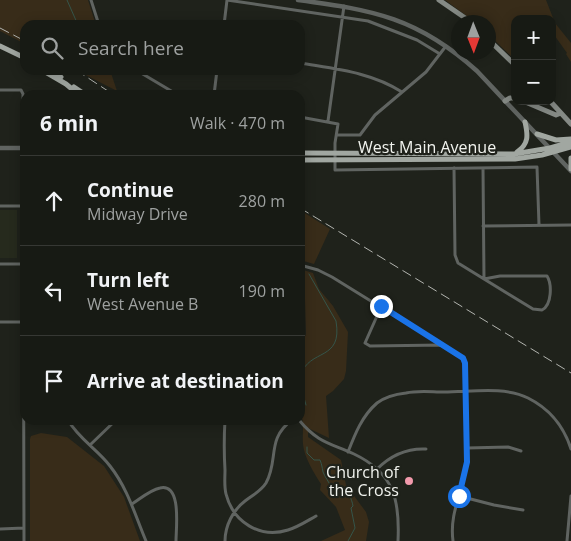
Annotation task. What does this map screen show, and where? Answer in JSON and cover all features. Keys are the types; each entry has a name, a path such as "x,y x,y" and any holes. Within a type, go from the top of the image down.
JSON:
{"main road":[{"path":"439,0 461,15"},
{"path":"0,46 20,56"},
{"path":"496,47 511,61"},
{"path":"52,75 68,90"},
{"path":"53,75 73,90"},
{"path":"54,75 78,90"},
{"path":"505,101 511,98"},
{"path":"532,105 556,115 561,113"},
{"path":"554,105 571,124"},
{"path":"514,154 526,143 528,134 525,122"},
{"path":"537,134 552,139 570,140"},
{"path":"552,150 570,140"},
{"path":"552,150 571,148"},
{"name":"West Main Avenue","path":"305,153 514,154 552,150"},
{"name":"West Main Avenue","path":"305,160 515,159 552,150"},
{"path":"571,158 571,170"}],"street":[{"path":"91,0 97,20"},
{"path":"225,20 227,0 343,17 368,21 387,28 417,40 440,54"},
{"path":"298,0 369,11 394,18 424,32 446,46 476,71 571,170"},
{"path":"328,121 344,6"},
{"path":"338,135 360,135 375,115 423,75 446,46"},
{"path":"305,65 356,72 376,79 402,92"},
{"path":"144,75 170,90"},
{"path":"215,90 216,75"},
{"path":"0,90 20,90"},
{"path":"305,118 338,124 335,170 537,167 539,225"},
{"path":"0,148 20,148"},
{"path":"454,168 455,257 458,263 484,279 535,310 540,311 546,308 549,300 549,278 545,275 500,276 484,279"},
{"path":"483,168 484,279"},
{"path":"0,206 20,206"},
{"path":"483,226 571,225"},
{"path":"0,264 20,264"},
{"path":"305,267 327,274 463,358 465,363 466,392 466,472 453,514 453,541"},
{"path":"381,306 364,343 370,346 443,345"},
{"path":"0,322 20,322"},
{"path":"348,452 357,428 368,413 378,402 389,397 408,392 498,391 527,397 549,411 557,420 568,439 571,450"},
{"path":"24,425 24,541"},
{"path":"72,425 110,465 120,480 132,504 146,541"},
{"path":"90,445 111,425"},
{"path":"225,425 226,493 240,520 266,532 279,532 290,530 316,516"},
{"path":"225,541 227,526 239,506 256,494 264,485 272,465 274,445 277,437 286,425"},
{"path":"304,425 317,438 348,452 377,469 386,479 396,499 399,519 398,541"},
{"path":"467,448 508,447 521,451"},
{"path":"377,469 400,452 414,448 426,449"},
{"path":"132,504 158,488 170,490 175,495 176,502 176,541"},
{"path":"459,496 523,510"},
{"path":"567,541 571,496"},
{"path":"0,529 24,528"}],"shaded area":[{"path":"0,0 88,0 94,20 20,20 20,41 0,31"},
{"path":"445,0 546,0 552,15 511,15 511,56 496,42 496,15 465,15"},
{"path":"556,24 571,43 571,62 556,38"},
{"path":"86,75 112,75 117,90"},
{"path":"0,210 17,210 17,258 0,258"},
{"path":"305,213 330,229 314,264 305,261"},
{"path":"305,271 313,273 319,289 333,306 348,332 344,379 326,396 329,438 308,428 308,437 341,460 346,485 366,512 369,522 366,541 321,541 345,530 336,507 320,490 321,484 310,465 304,449"},
{"path":"41,433 67,437 104,466 124,497 140,541 30,541 30,439 31,436"}],"waterway":[{"path":"67,0 76,20"},
{"path":"305,367 330,349 335,343 337,334 336,321 309,274"},
{"path":"307,447 307,453 314,460 320,460 323,472 331,487 346,493 352,501 353,506 351,508 355,528 348,541"}],"railway":[{"path":"0,28 20,38"},
{"path":"84,75 106,90"},
{"path":"305,211 571,373"}],"place":[{"name":"Church of the Cross","path":"409,481"}],"route":[{"path":"381,306 463,358 465,363 467,462 459,496"}]}
